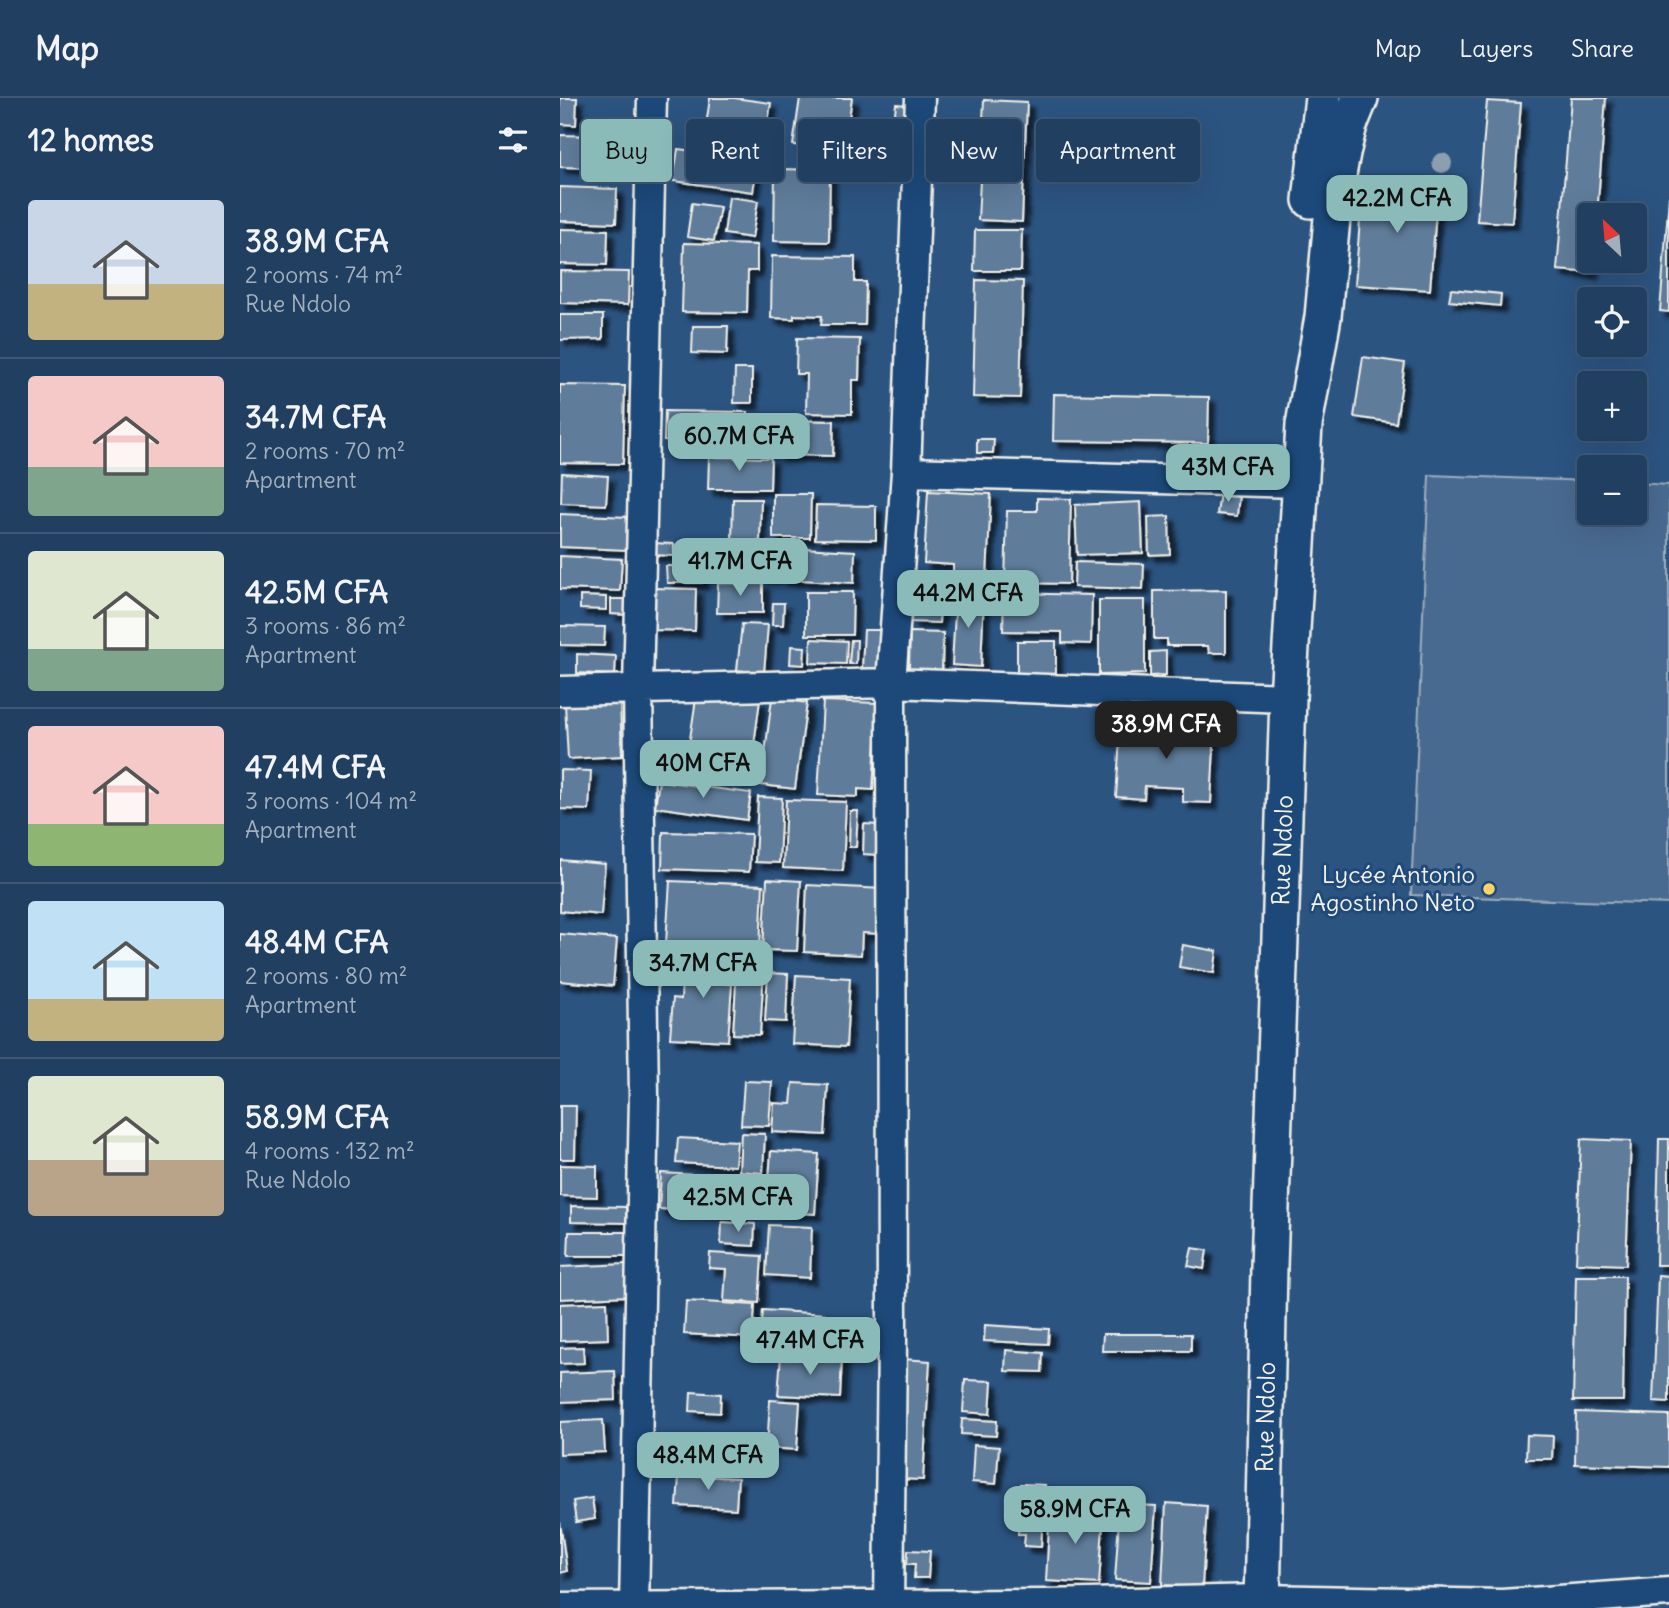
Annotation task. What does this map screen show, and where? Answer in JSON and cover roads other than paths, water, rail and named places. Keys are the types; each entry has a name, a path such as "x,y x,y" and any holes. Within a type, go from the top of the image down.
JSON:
{"main road":[{"path":"1312,374 1305,313 1305,256 1322,98"},
{"name":"Rue Ndolo","path":"1262,1604 1269,1267 1288,698 1300,483 1304,425 1323,317 1338,174 1347,134 1360,98"}],"street":[{"path":"634,1607 644,1096 638,688 652,98"},
{"path":"889,1606 892,1341 891,683 906,472 920,98"},
{"path":"906,472 1300,483"},
{"path":"560,691 891,683 1288,698"},
{"path":"560,1607 1262,1604 1502,1606 1669,1592"}],"place":[{"name":"Lycée Antonio Agostinho Neto","path":"1489,889"}]}
